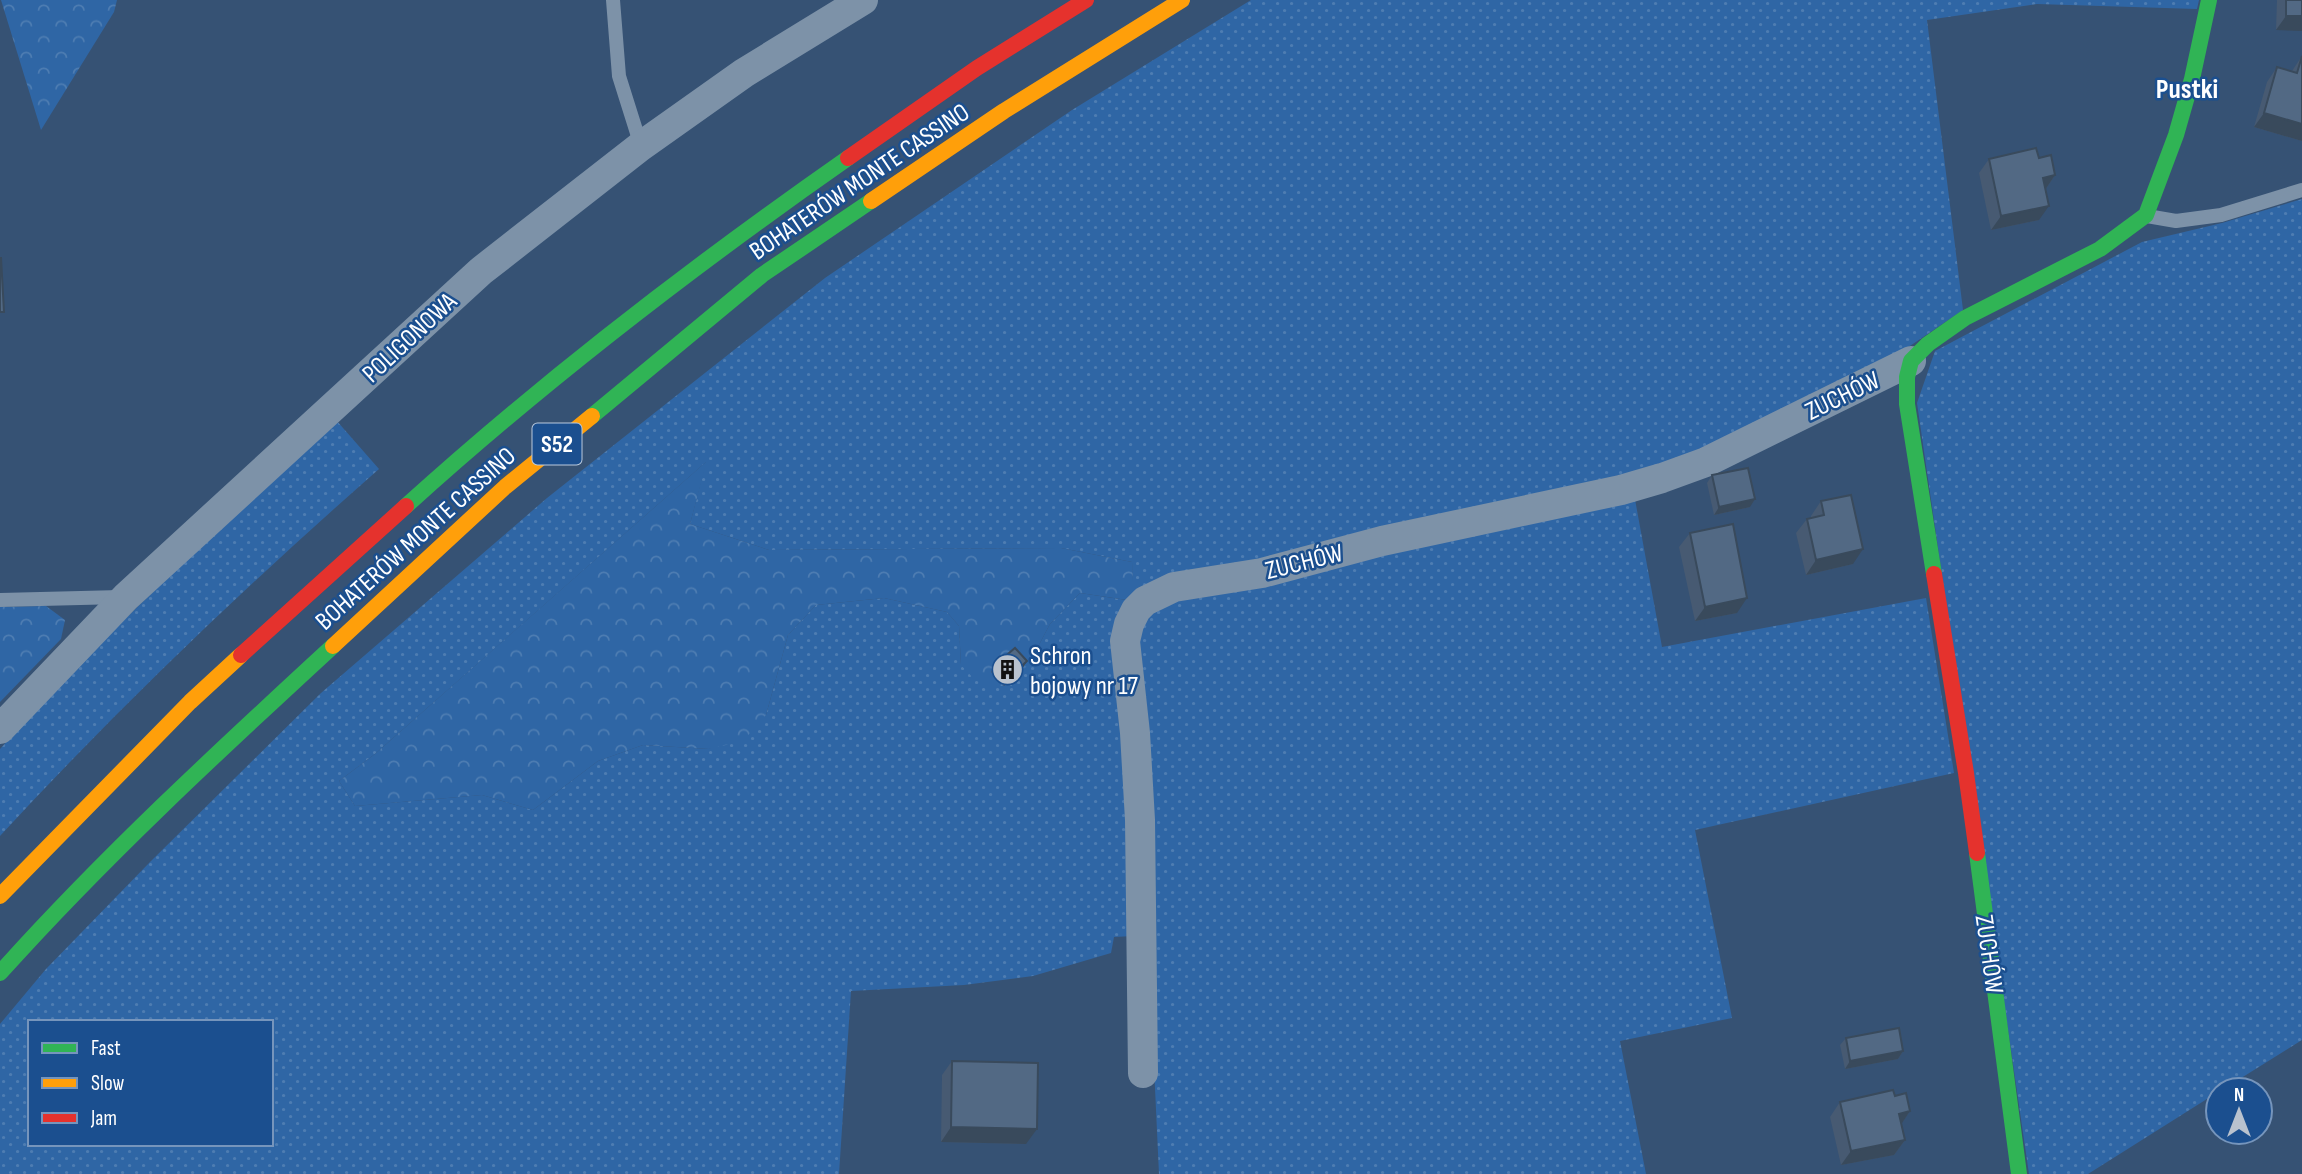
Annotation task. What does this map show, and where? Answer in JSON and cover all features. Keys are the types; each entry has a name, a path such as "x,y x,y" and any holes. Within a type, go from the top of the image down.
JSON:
{"main road":[{"name":"BOHATERÓW MONTE CASSINO","path":"0,896 190,702 477,441 732,239 977,68 1086,0"},
{"name":"BOHATERÓW MONTE CASSINO","path":"0,973 43,925 233,738 505,487 740,293 762,275 1004,111 1182,0"},
{"path":"2146,215 2176,135 2209,0"},
{"name":"ZUCHÓW","path":"2019,1174 1966,773 1907,404 1907,377 1911,361 1928,344 1965,318 2100,249 2146,215"}],"street":[{"name":"POLIGONOWA","path":"0,729 126,597 481,271 641,146 744,73 863,0"},
{"name":"ZUCHÓW","path":"1143,1073 1140,820 1135,733 1125,641 1136,610 1145,601 1174,587 1262,573 1382,541 1621,490 1662,478 1706,462 1911,361"}],"lane":[{"path":"613,0 619,76 641,146"},
{"path":"2146,215 2176,221 2221,215 2302,190"},
{"path":"0,600 126,597"}],"green space":[{"path":"1,0 117,0 114,12 41,130"},
{"path":"1251,0 2199,0 2197,9 2037,4 1927,20 1963,310 1901,352 1704,455 1134,601 1133,936 1114,937 1111,953 1033,976 964,985 851,991 839,1174 0,1174 0,1024 46,969 321,693 547,498 825,278 1072,110","holes":["706,462 690,524 769,550 1061,548 1132,562 1133,601 1080,593 1050,624 1032,658 961,665 959,626 947,612 884,598 816,605 788,635 766,715 709,749 643,745 598,761 533,810 482,795 355,806 339,781 375,754"]},
{"path":"2302,199 2302,1040 2244,1076 2204,1076 2204,1101 2088,1174 2029,1174 1917,403 1935,351 2142,242 2222,223"},
{"path":"336,420 379,469 185,648 0,836 0,749 122,622"},
{"path":"707,461 690,524 769,550 1061,548 1132,562 1134,601 1080,593 1050,624 1013,686 991,686 974,679 961,665 959,626 947,612 884,598 816,605 788,635 766,715 743,741 709,749 643,745 598,761 533,810 482,795 355,806 339,781 375,754"},
{"path":"1634,494 1662,647 1926,598 1954,773 1695,830 1732,1018 1620,1041 1646,1174 1159,1174 1148,937 1139,620 1152,606"},
{"path":"46,606 65,620 61,639 0,702 0,607"}],"building":[{"path":"2286,0 2302,0 2302,16 2286,16"},
{"path":"2302,56 2302,124 2264,113 2277,67 2297,73"},
{"path":"2036,148 2039,158 2051,155 2055,175 2043,178 2049,206 2001,216 1989,159"},
{"path":"1,258 4,312 0,312"},
{"path":"1748,468 1755,499 1719,507 1712,475"},
{"path":"1851,495 1863,549 1816,560 1807,519 1824,515 1821,501"},
{"path":"1733,524 1747,598 1705,607 1690,533"},
{"path":"1015,648 1027,661 1009,678 996,664"},
{"path":"1899,1028 1903,1051 1850,1061 1846,1038"},
{"path":"952,1061 1038,1063 1037,1129 951,1127"},
{"path":"1893,1090 1895,1096 1906,1093 1910,1111 1899,1114 1905,1140 1851,1151 1840,1102"}],"traffic: fast":[{"path":"1934,574 1907,404 1907,377 1911,361 1928,344 1965,318 2100,249 2146,215 2176,135 2192,79 2209,0"},
{"path":"406,506 512,414 622,325 848,158"},
{"path":"592,416 762,275 871,201"},
{"path":"0,973 121,846 333,646"},
{"path":"1977,853 2019,1174"}],"traffic: slow":[{"path":"871,201 1004,111 1182,0"},
{"path":"333,646 505,487 592,416"},
{"path":"0,896 190,702 241,655"}],"traffic: jam":[{"path":"848,158 977,68 1086,0"},
{"path":"241,655 406,506"},
{"path":"1934,574 1977,853"}],"place":[{"name":"Schron bojowy nr 17","path":"1007,670"}],"district":[{"name":"Pustki","path":"2187,88"}]}
